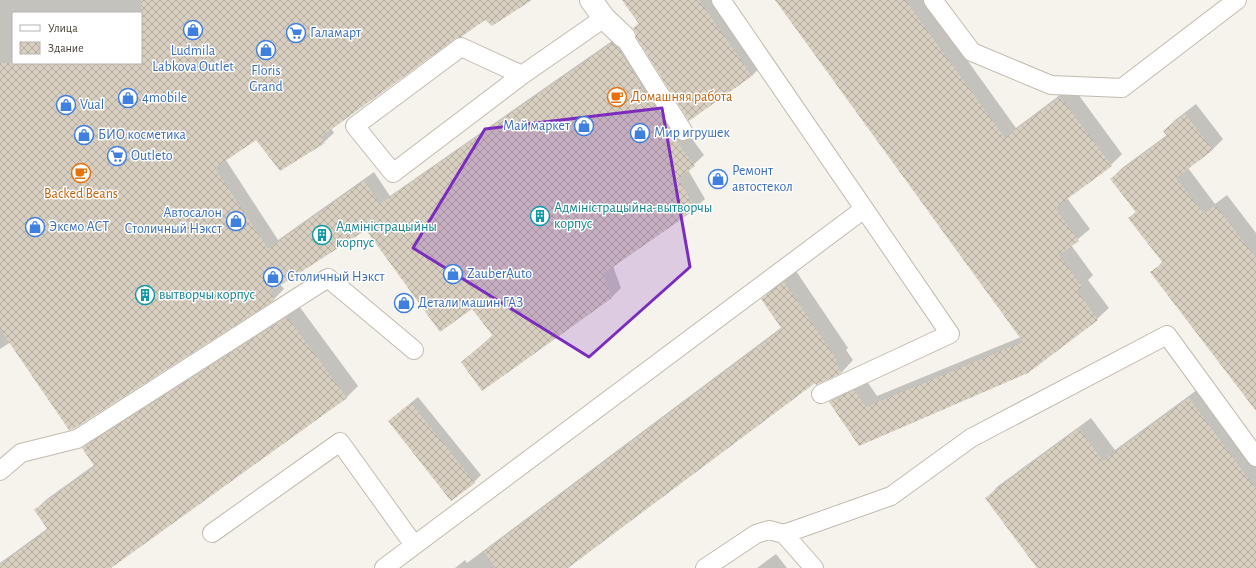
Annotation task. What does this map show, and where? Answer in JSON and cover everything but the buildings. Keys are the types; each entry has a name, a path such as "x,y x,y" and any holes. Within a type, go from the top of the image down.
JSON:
{"street":[{"path":"591,0 604,18 624,37"}],"lane":[{"path":"721,0 950,334 821,394"},
{"path":"933,0 972,52 1051,85 1122,88 1237,0"},
{"path":"522,75 461,47 356,126 393,173 522,75 604,18"},
{"path":"624,37 683,130"},
{"path":"384,568 864,209"},
{"path":"0,471 21,453 77,439 328,278 414,350"},
{"path":"784,534 891,496 971,438 1167,334 1256,457"},
{"path":"212,533 340,442 414,545"},
{"path":"705,568 756,534 769,530 784,534 814,568"}],"highlighted area":[{"path":"662,108 690,267 589,357 413,248 485,129"}],"place":[{"name":"Ludmila Labkova Outlet","path":"193,30"},
{"name":"Галамарт","path":"296,33"},
{"name":"Floris Grand","path":"266,50"},
{"name":"Домашняя работа","path":"617,97"},
{"name":"4mobile","path":"128,98"},
{"name":"Vual","path":"66,105"},
{"name":"Май маркет","path":"584,126"},
{"name":"Мир игрушек","path":"640,133"},
{"name":"БИО косметика","path":"84,135"},
{"name":"Outleto","path":"117,156"},
{"name":"Backed Beans","path":"81,173"},
{"name":"Ремонт автостекол","path":"718,179"},
{"name":"Адміністрацыйна-вытворчы корпус","path":"540,216"},
{"name":"Автосалон Столичный Нэкст","path":"236,221"},
{"name":"Эксмо АСТ","path":"35,227"},
{"name":"Адміністрацыйны корпус","path":"322,235"},
{"name":"ZauberAuto","path":"453,274"},
{"name":"Столичный Нэкст","path":"273,277"},
{"name":"вытворчы корпус","path":"145,295"},
{"name":"Детали машин ГАЗ","path":"404,303"}]}
